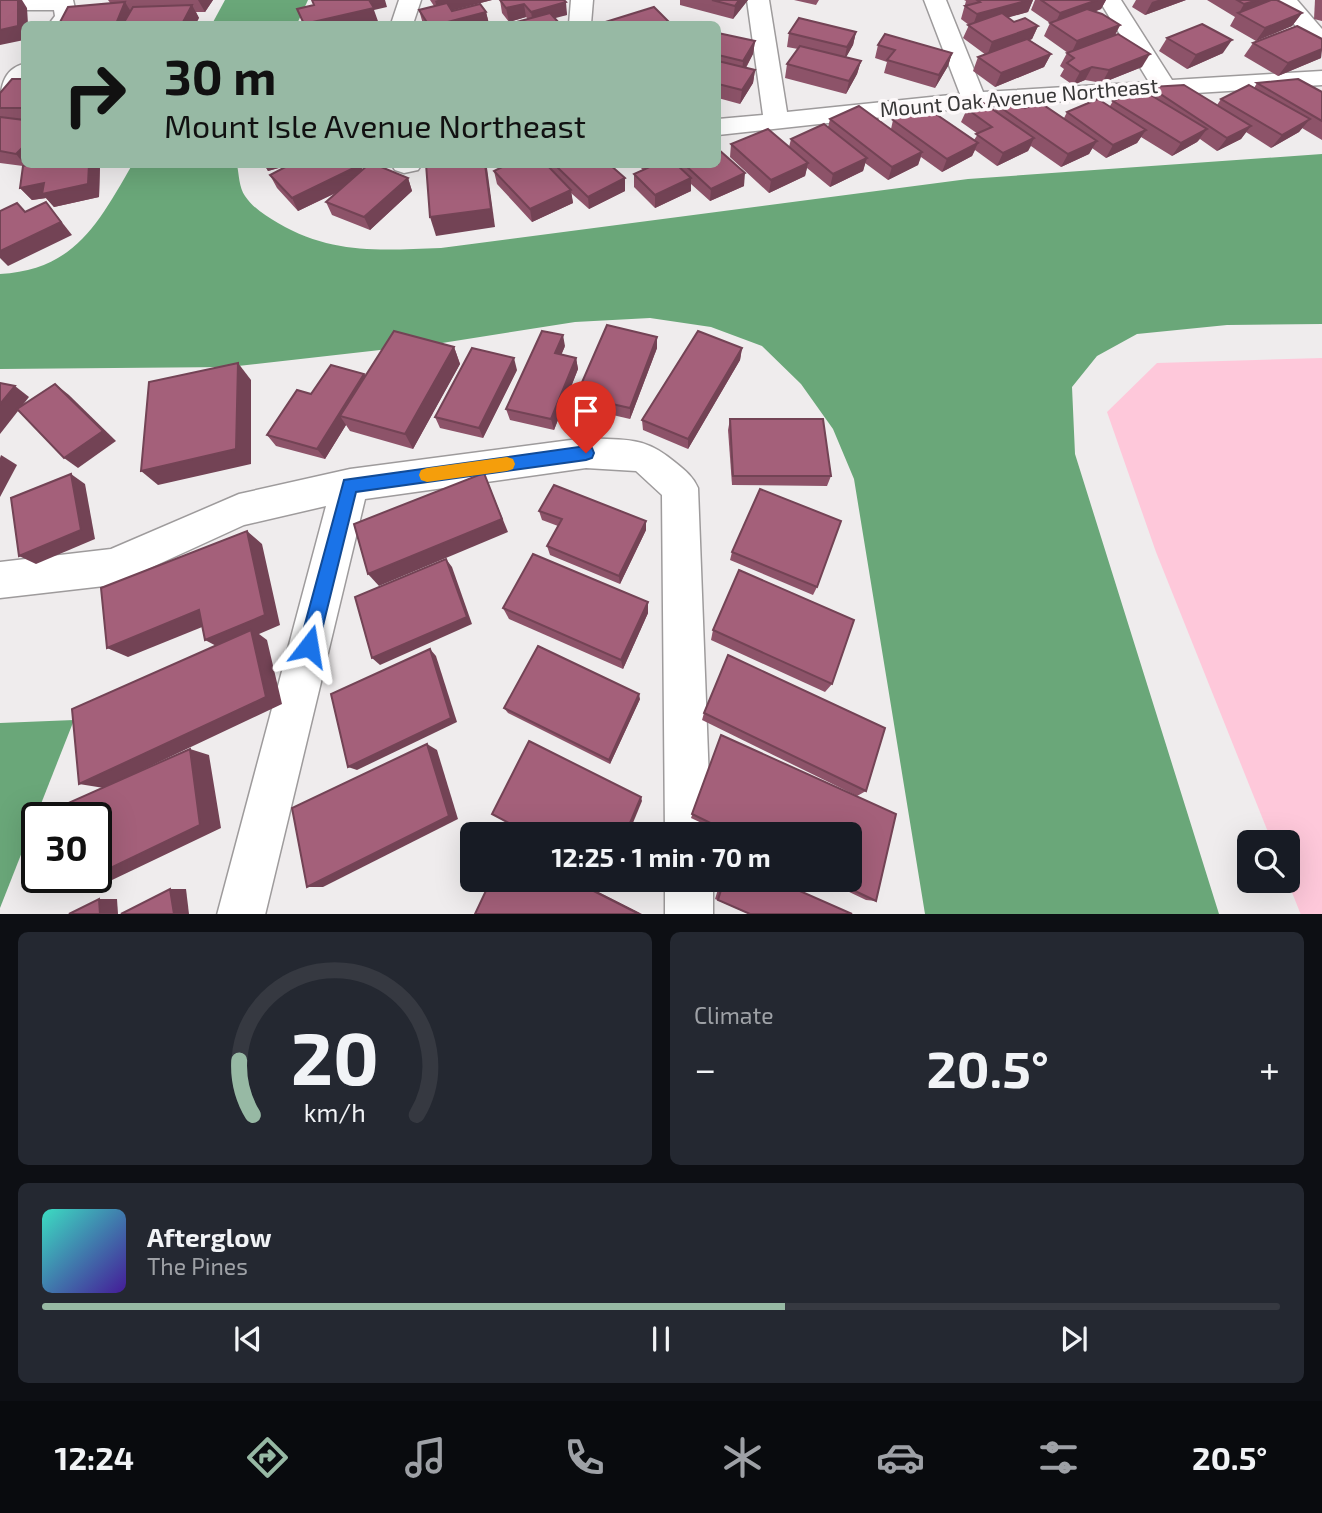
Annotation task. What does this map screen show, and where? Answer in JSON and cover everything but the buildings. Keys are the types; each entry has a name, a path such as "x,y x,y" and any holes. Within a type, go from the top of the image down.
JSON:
{"street":[{"path":"403,21 410,0"},
{"path":"580,21 582,0"},
{"path":"758,0 776,120"},
{"path":"935,0 974,100"},
{"path":"1110,0 1164,86"},
{"path":"1285,0 1322,43"},
{"path":"0,3 64,3 66,17 63,21"},
{"path":"0,102 21,75"},
{"name":"Mount Oak Avenue Northeast","path":"721,127 974,100 1322,78"},
{"path":"0,580 113,567 239,510 350,485 586,453 644,457 680,488 688,822"},
{"path":"241,914 350,485"},
{"path":"689,892 689,914"}],"shaded area":[{"path":"225,0 308,0 298,21 214,21"},
{"path":"1322,154 1322,324 1227,325 1137,334 1097,356 1072,387 1075,454 1219,914 925,914 854,479 833,429 801,384 762,346 711,327 650,318 575,322 442,343 229,367 0,369 0,274 26,271 66,253 96,223 130,168 237,168 243,193 264,215 318,241 338,246 377,249 441,248 968,179"},
{"path":"1322,358 1322,914 1301,914 1292,893 1300,893 1300,830 1267,830 1156,552 1107,412 1157,363"},
{"path":"74,720 42,802 21,802 21,855 0,908 0,723"}],"slow traffic":[{"path":"427,475 507,464"}],"route":[{"path":"309,646 350,485 586,453"}]}
